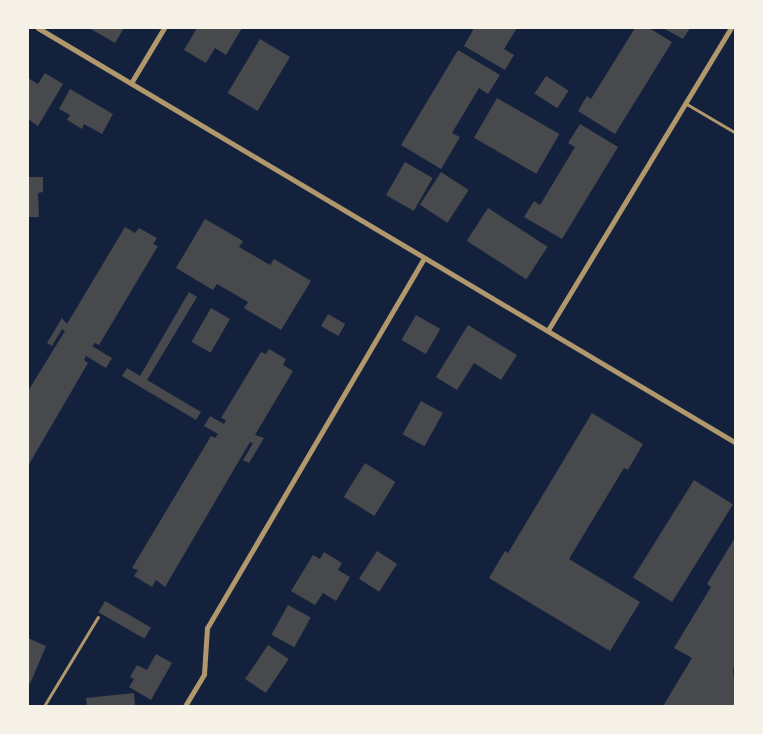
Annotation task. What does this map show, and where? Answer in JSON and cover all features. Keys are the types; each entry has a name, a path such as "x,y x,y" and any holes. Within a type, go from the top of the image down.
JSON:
{"street":[{"path":"38,28 736,443"},
{"path":"131,83 164,28"},
{"path":"548,330 731,28"},
{"path":"185,706 204,674 206,628 424,258"}],"lane":[{"path":"686,103 736,133"},
{"path":"44,706 98,617"}],"building":[{"path":"89,28 124,28 115,43"},
{"path":"197,28 242,28 226,55 215,48 206,63 184,50"},
{"path":"474,28 517,28 504,49 514,55 505,70 464,46"},
{"path":"635,28 649,28 672,42 615,134 578,111 587,96 591,99"},
{"path":"663,28 690,28 683,39"},
{"path":"260,39 290,57 258,111 228,93"},
{"path":"458,50 500,75 488,94 479,88 452,133 460,137 441,169 401,145"},
{"path":"45,73 63,84 38,126 28,119 28,78 38,84"},
{"path":"546,76 569,91 557,108 535,94"},
{"path":"70,89 113,114 102,134 84,124 82,129 67,120 70,115 59,109"},
{"path":"497,98 559,134 536,174 474,138"},
{"path":"580,124 618,147 562,239 524,217 534,201 540,205 575,147 568,143"},
{"path":"405,162 433,178 414,211 386,195"},
{"path":"441,172 469,190 447,223 420,205"},
{"path":"28,177 43,177 43,192 38,193 39,217 28,217"},
{"path":"488,208 548,247 526,279 467,241"},
{"path":"205,219 243,241 239,247 270,265 274,259 311,281 281,330 244,308 248,302 217,284 213,290 176,268"},
{"path":"125,227 135,233 139,228 157,238 153,244 158,246 99,345 95,343 92,346 112,358 106,368 86,356 84,360 88,363 28,466 28,391 65,331 62,329 52,346 47,343 62,318 67,324"},
{"path":"189,292 197,297 147,380 201,412 196,420 122,376 127,368 140,376"},
{"path":"211,308 230,319 211,353 192,342"},
{"path":"328,314 345,324 338,336 321,326"},
{"path":"416,315 440,329 426,354 402,340"},
{"path":"468,325 517,355 501,380 474,363 457,390 436,377"},
{"path":"269,349 286,359 283,365 293,371 255,435 264,438 249,463 243,460 253,443 250,442 165,587 156,580 152,587 134,576 138,570 132,568 211,436 215,438 218,434 204,426 210,416 224,424 226,420 221,418 261,352 266,354"},
{"path":"421,401 443,413 424,446 403,434"},
{"path":"592,413 643,444 628,470 624,468 569,559 640,602 610,651 489,578 505,551 508,553"},
{"path":"365,463 396,482 374,516 344,497"},
{"path":"694,480 733,504 672,602 633,578"},
{"path":"736,536 736,664 733,669 736,702 733,706 663,706 692,658 674,648 711,587 707,584"},
{"path":"377,551 397,564 379,592 359,579"},
{"path":"324,552 342,563 338,570 350,577 336,601 323,593 315,605 291,591 313,555 320,559"},
{"path":"105,601 151,628 144,639 98,612"},
{"path":"288,605 311,618 294,647 272,635"},
{"path":"28,638 46,646 30,684 28,683"},
{"path":"268,645 289,659 266,693 245,679"},
{"path":"156,654 172,663 151,700 129,687 134,679 130,677 137,665 147,670"},
{"path":"134,693 135,706 87,706 86,698"}]}
